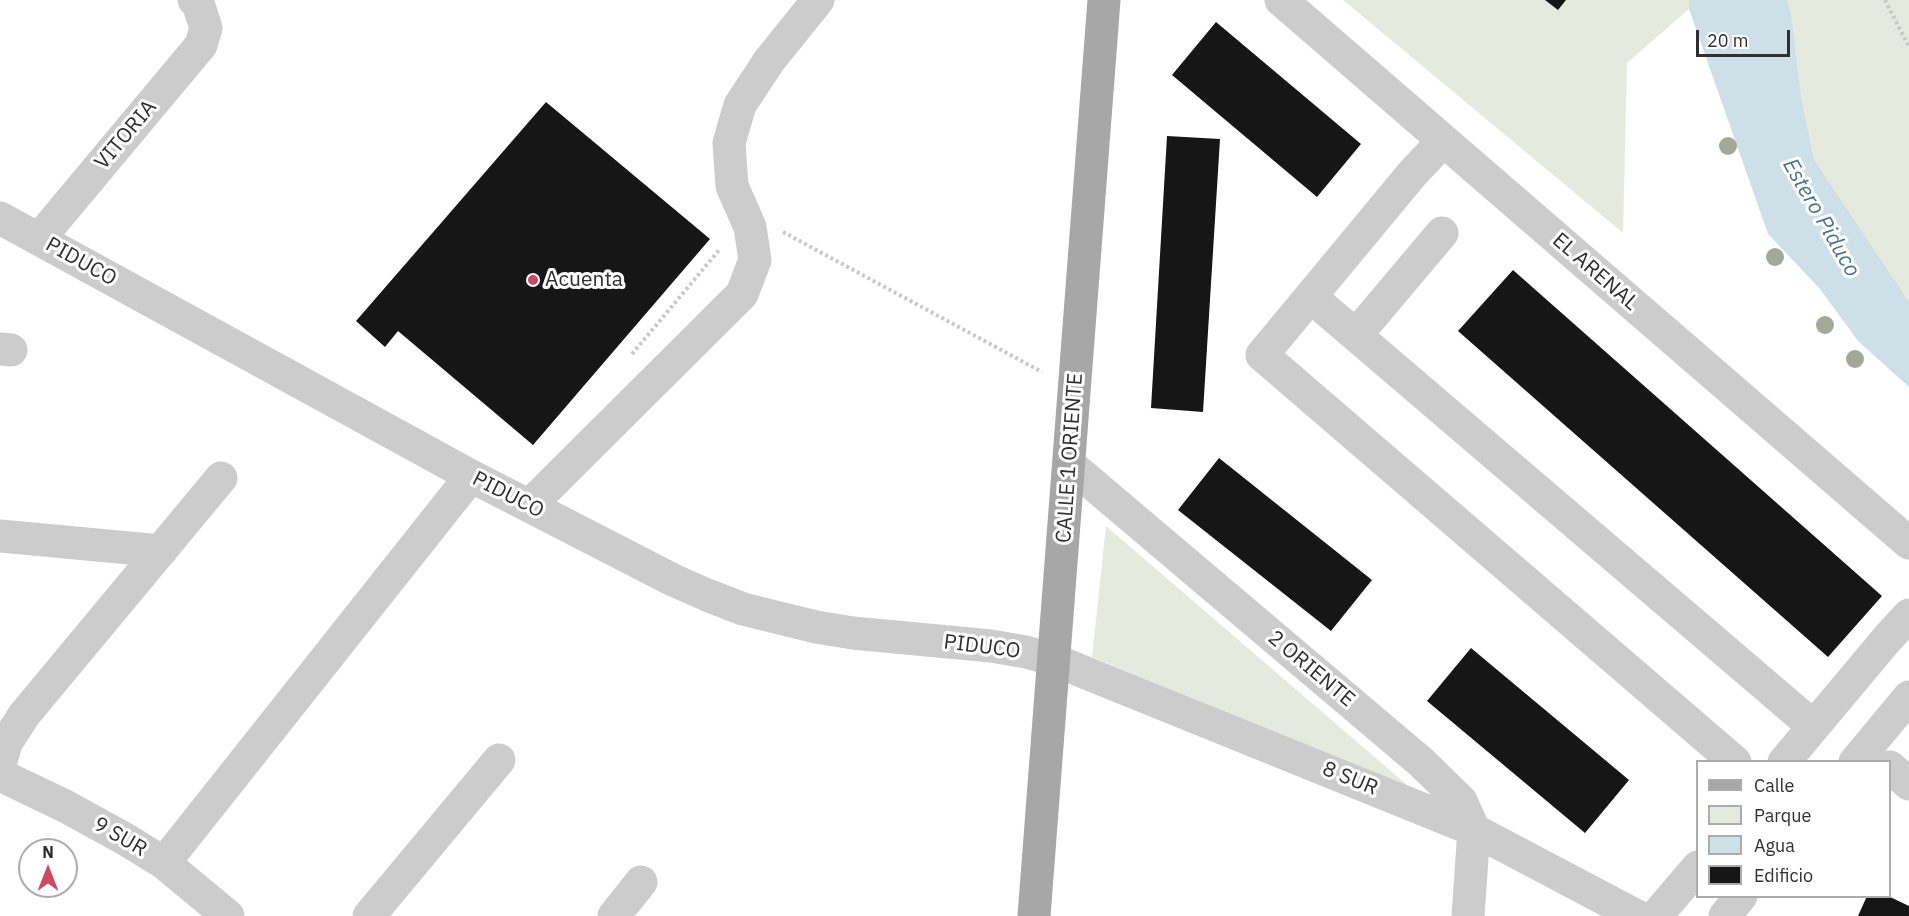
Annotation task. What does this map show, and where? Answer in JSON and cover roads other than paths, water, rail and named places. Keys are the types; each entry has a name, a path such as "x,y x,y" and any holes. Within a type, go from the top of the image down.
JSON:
{"main road":[{"name":"CALLE 1 ORIENTE","path":"1034,916 1104,0"}],"street":[{"path":"529,506 742,294 755,260 750,227 732,186 729,143 740,105 769,61 818,0"},
{"name":"EL ARENAL","path":"1281,0 1909,543"},
{"name":"VITORIA","path":"39,239 201,45 200,14"},
{"path":"1443,141 1412,174 1262,355 1733,760"},
{"name":"PIDUCO","path":"0,218 471,476 673,580 743,609 816,627 853,633 991,646 1054,660"},
{"path":"1356,335 1442,233"},
{"path":"1311,297 1813,726"},
{"name":"2 ORIENTE","path":"1069,464 1421,762 1461,801 1474,830 1468,916"},
{"path":"164,863 471,476"},
{"path":"0,765 6,743 24,715 221,478"},
{"path":"0,536 161,551"},
{"path":"1786,760 1909,615"},
{"name":"8 SUR","path":"1054,660 1474,830 1637,916"},
{"path":"1874,759 1909,697"},
{"path":"369,916 499,760"},
{"path":"1891,771 1909,783"},
{"name":"9 SUR","path":"0,775 65,806 164,863 195,903 228,916"},
{"path":"1656,916 1696,869"},
{"path":"614,916 641,882"},
{"path":"1725,916 1740,898"}],"water":[{"name":"Estero Piduco","path":"1689,0 1787,0 1791,14 1801,97 1814,160 1909,302 1909,387 1858,341 1820,289 1768,234 1689,9"}],"place":[{"name":"Acuenta","path":"533,280"}]}
